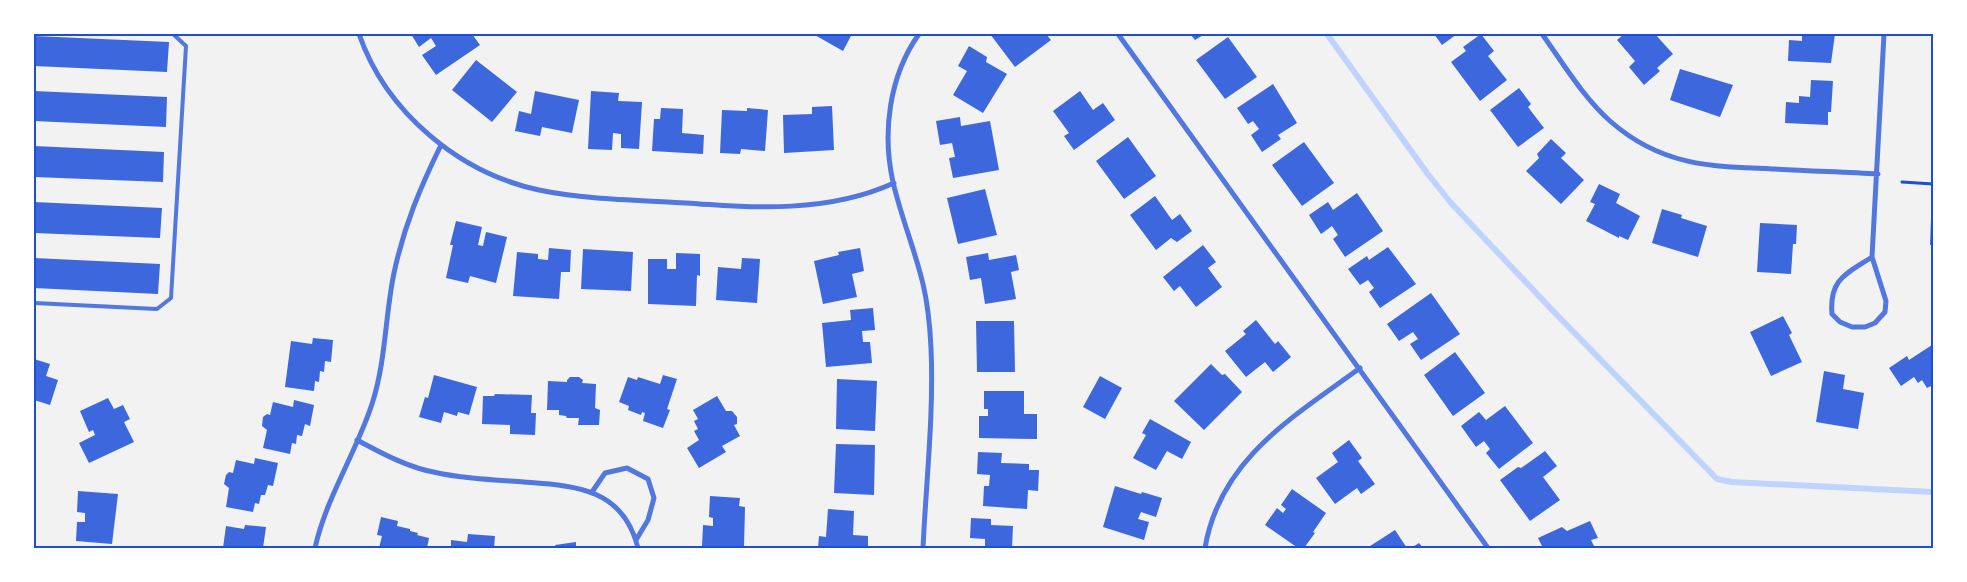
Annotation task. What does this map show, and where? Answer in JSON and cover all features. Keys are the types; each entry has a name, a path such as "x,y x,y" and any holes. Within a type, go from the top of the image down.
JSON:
{"street":[{"path":"359,34 363,46 395,100 410,117 441,145 471,165 507,181 539,190 580,196 731,206 784,207 826,204 864,196 894,183"},
{"path":"919,34 900,70 890,108 888,143 894,183 923,285 931,348 923,548"},
{"path":"1118,34 1488,548"},
{"path":"1542,34 1587,96 1610,120 1630,136 1663,154 1698,164 1724,167 1878,174"},
{"path":"1872,257 1836,283 1832,292 1832,314 1840,322 1852,327 1865,327 1875,323 1885,312 1886,301 1872,257 1878,174 1884,34"},
{"path":"315,548 324,518 372,404 379,378 394,275 403,236 419,190 441,145"},
{"path":"1205,548 1212,518 1223,493 1251,454 1272,433 1360,368"},
{"path":"357,440 399,462 436,473 467,478 566,485 592,492 614,506 631,528 638,548"},
{"path":"592,492 605,473 627,468 648,479 654,498 648,520 636,540"}],"lane":[{"path":"34,302 158,309 171,298 186,46 173,34"}],"path":[{"path":"1902,182 1933,184"}],"building":[{"path":"411,34 472,34 480,45 436,75 422,55 436,46 431,38 419,47"},
{"path":"813,34 852,34 843,51"},
{"path":"990,34 1046,34 1051,40 1015,67"},
{"path":"1190,34 1205,34 1195,40"},
{"path":"1434,34 1457,34 1442,45"},
{"path":"1481,34 1494,51 1488,56 1507,80 1480,101 1451,62 1466,51 1463,47"},
{"path":"1624,34 1655,34 1673,54 1657,68 1660,71 1644,85 1629,67 1635,61 1617,40"},
{"path":"1802,34 1835,34 1831,63 1788,61 1789,40 1802,41"},
{"path":"34,36 169,42 167,72 34,66"},
{"path":"1228,37 1257,77 1225,99 1196,60"},
{"path":"969,46 987,57 986,62 1007,74 983,113 953,95 967,71 958,66"},
{"path":"476,60 517,92 492,122 452,90"},
{"path":"1680,69 1733,85 1720,117 1670,100"},
{"path":"1811,80 1833,81 1831,112 1828,112 1828,125 1785,123 1786,102 1799,103 1799,96 1810,97"},
{"path":"1273,84 1297,123 1278,135 1281,139 1262,152 1251,135 1259,129 1253,121 1248,124 1237,108"},
{"path":"1519,88 1531,104 1528,107 1544,128 1518,147 1490,110"},
{"path":"34,91 167,97 166,127 34,121"},
{"path":"535,91 579,100 572,133 542,127 540,136 515,131 519,111 531,114"},
{"path":"591,91 619,93 618,101 642,102 639,149 621,148 621,134 613,133 612,150 588,149"},
{"path":"1080,91 1093,110 1103,103 1115,120 1074,150 1064,136 1069,133 1053,111"},
{"path":"832,106 834,150 784,153 783,115 812,114 812,107"},
{"path":"661,108 683,109 682,133 704,135 703,154 652,151 654,119 660,119"},
{"path":"747,108 768,110 765,151 741,149 740,154 720,153 722,110 747,111"},
{"path":"960,117 961,126 990,121 999,170 953,178 949,158 955,157 952,143 940,145 936,121"},
{"path":"1128,137 1156,176 1124,199 1096,161"},
{"path":"1551,139 1566,153 1561,158 1584,180 1561,204 1526,171 1539,158 1537,154"},
{"path":"1304,142 1334,183 1302,206 1272,165"},
{"path":"1932,145 1933,171 1931,171"},
{"path":"34,146 164,152 163,182 34,177"},
{"path":"1599,184 1620,194 1616,203 1640,216 1628,240 1619,236 1619,238 1586,221 1595,204 1590,202"},
{"path":"985,189 997,235 958,244 947,198"},
{"path":"1357,193 1383,231 1345,257 1333,239 1338,235 1332,226 1321,234 1309,215 1328,202 1333,210"},
{"path":"1155,196 1172,220 1180,214 1192,231 1177,242 1171,238 1156,250 1130,215"},
{"path":"34,202 162,208 160,238 34,233"},
{"path":"1662,209 1682,215 1681,218 1707,226 1698,257 1652,243"},
{"path":"1931,218 1933,218 1933,245 1930,245"},
{"path":"456,221 482,227 478,245 483,246 486,232 507,237 496,283 470,276 468,283 446,278 453,245 450,245"},
{"path":"1760,223 1797,225 1796,244 1793,244 1791,274 1757,272"},
{"path":"1203,245 1216,262 1208,268 1222,287 1196,307 1180,286 1174,291 1163,277"},
{"path":"1388,247 1416,284 1380,308 1369,292 1374,288 1368,280 1360,285 1348,269 1367,256 1369,260"},
{"path":"549,248 571,250 570,272 561,272 559,299 513,296 517,252 538,254 538,259 548,260"},
{"path":"860,248 864,271 852,274 857,297 823,304 814,261 839,255 838,252"},
{"path":"583,249 633,252 631,291 581,289"},
{"path":"676,253 700,254 700,276 697,275 696,306 648,304 648,259 667,259 667,269 676,269"},
{"path":"988,253 989,260 1016,255 1019,270 1011,272 1016,299 985,304 981,278 970,280 966,257"},
{"path":"34,258 160,264 158,294 34,288"},
{"path":"742,258 760,259 757,303 716,300 718,267 741,269"},
{"path":"1431,293 1460,334 1421,360 1410,344 1418,339 1413,332 1399,341 1387,324"},
{"path":"873,308 875,330 862,331 863,342 870,342 872,363 826,367 822,323 851,320 850,310"},
{"path":"1783,316 1792,333 1789,335 1802,362 1771,376 1750,332"},
{"path":"1256,320 1275,344 1278,341 1291,357 1273,372 1265,362 1246,377 1225,351 1246,334 1243,331"},
{"path":"976,321 1014,321 1015,372 977,372"},
{"path":"313,338 333,340 331,362 325,361 324,372 320,371 319,382 315,381 314,391 285,387 291,341 312,344"},
{"path":"1932,345 1933,389 1931,386 1927,388 1922,380 1918,383 1914,377 1901,386 1889,368 1907,356 1909,360"},
{"path":"1455,352 1485,393 1453,416 1424,375"},
{"path":"34,359 50,364 46,376 58,380 50,405 34,400"},
{"path":"1211,364 1222,375 1225,374 1242,392 1204,430 1174,401"},
{"path":"1824,371 1845,375 1843,389 1864,393 1858,429 1816,422"},
{"path":"434,375 477,387 469,415 458,412 457,416 444,412 441,423 419,417 425,397 428,398"},
{"path":"663,375 677,379 667,409 670,410 663,428 643,421 645,413 642,412 641,415 628,410 629,406 619,402 628,377 637,380 638,377 660,384"},
{"path":"1100,376 1122,388 1105,419 1083,407"},
{"path":"570,377 579,377 583,380 582,383 596,384 595,408 600,410 599,425 578,425 579,418 567,418 566,416 559,415 559,410 547,410 548,381 567,382"},
{"path":"837,379 877,381 875,431 836,429"},
{"path":"984,391 1024,391 1024,414 1037,414 1037,439 979,438 979,416 988,416 988,409 984,409"},
{"path":"495,394 532,395 531,413 536,413 535,435 510,434 510,425 482,424 483,396 494,396"},
{"path":"717,396 726,411 732,411 737,417 737,424 734,425 740,436 722,446 726,452 699,468 687,448 699,440 694,431 698,429 694,421 698,419 693,410"},
{"path":"108,398 114,409 123,405 130,419 124,422 134,442 89,463 79,443 95,435 93,430 89,432 80,411"},
{"path":"294,400 314,405 310,426 305,424 302,436 297,435 296,444 292,443 290,454 263,448 267,430 262,426 263,417 267,414 270,415 273,402 293,407"},
{"path":"1505,406 1533,443 1499,469 1486,453 1490,449 1484,441 1476,447 1461,426 1479,412 1486,420"},
{"path":"1150,419 1191,442 1182,459 1167,451 1156,470 1133,458 1146,435 1142,433"},
{"path":"1349,440 1362,458 1358,461 1375,484 1361,494 1357,488 1335,504 1316,478 1338,462 1332,453"},
{"path":"836,444 875,445 874,495 834,493"},
{"path":"1545,451 1557,466 1543,477 1560,500 1530,521 1500,480"},
{"path":"978,452 1002,453 1001,463 1029,464 1029,470 1039,470 1038,491 1028,490 1027,509 983,506 984,486 989,486 990,475 977,474"},
{"path":"255,458 278,463 273,486 268,485 265,495 261,495 259,504 255,503 253,512 226,507 229,488 224,484 226,475 229,472 233,473 236,460 254,464"},
{"path":"1115,486 1162,498 1156,517 1141,512 1138,519 1149,522 1144,540 1103,527"},
{"path":"1292,489 1326,513 1304,548 1298,548 1265,525 1277,508 1283,513 1286,509 1281,505"},
{"path":"78,491 118,494 112,544 76,541 77,522 85,522 85,513 77,512"},
{"path":"710,496 740,498 739,506 745,507 744,547 702,546 703,525 713,526 713,518 709,517"},
{"path":"828,509 854,511 853,535 868,536 868,548 818,548 819,536 826,537"},
{"path":"381,517 398,521 397,526 410,529 410,531 418,533 417,535 429,538 427,548 379,548 382,536 377,535"},
{"path":"971,518 991,519 991,525 1013,526 1012,548 985,548 985,539 970,538"},
{"path":"1590,521 1598,538 1591,540 1595,548 1543,548 1538,538 1562,527 1567,531"},
{"path":"245,525 266,527 263,548 223,548 226,526 244,529"},
{"path":"1395,530 1407,548 1367,548"},
{"path":"468,534 495,536 494,548 451,548 451,540 467,542"},
{"path":"576,542 576,548 556,548 555,545"},
{"path":"1419,543 1423,548 1411,548"}],"waterway":[{"path":"1327,34 1427,173 1451,203 1717,479 1732,482 1933,492"}]}
